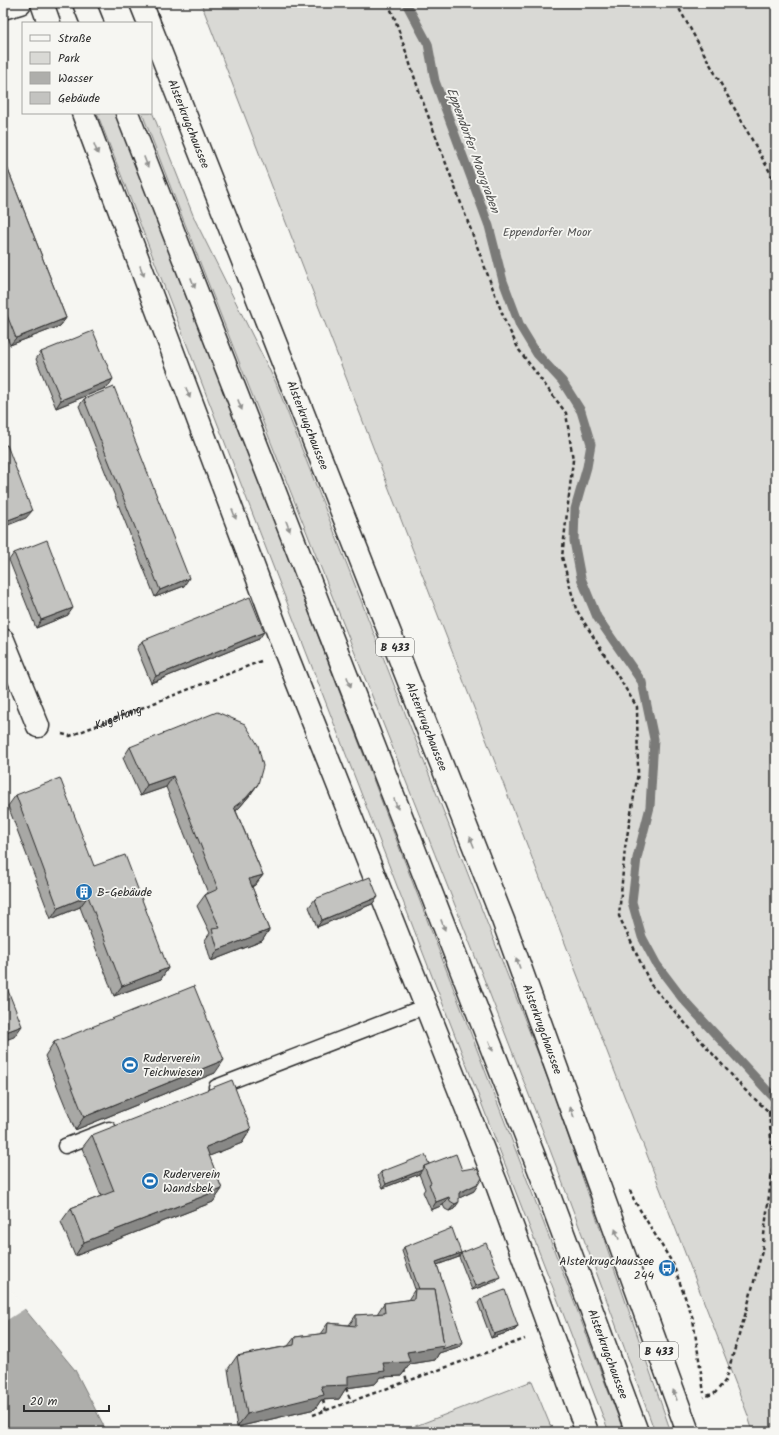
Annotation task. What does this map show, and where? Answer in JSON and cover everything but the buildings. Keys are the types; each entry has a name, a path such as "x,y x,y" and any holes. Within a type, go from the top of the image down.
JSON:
{"main road":[{"path":"3,8 20,3"},
{"path":"42,3 50,22"},
{"path":"84,3 92,22"},
{"path":"141,3 149,22"},
{"name":"Alsterkrugchaussee","path":"152,31 503,920 688,1432"},
{"path":"83,114 285,651 497,1185 587,1432"},
{"name":"Alsterkrugchaussee","path":"127,114 541,1174 637,1432"},
{"path":"3,640 38,726"}],"lane":[{"path":"206,1091 426,1006"},
{"path":"65,1146 124,1123"}],"path":[{"path":"388,3 420,94 505,321 519,350 566,413 573,460 562,557 576,609 637,708 638,773 625,848 619,916 651,985 745,1090 770,1112 776,1123"},
{"path":"676,3 776,183"},
{"name":"Kugelfang","path":"38,726 70,736 285,651"},
{"path":"704,1397 715,1393 725,1381 746,1312 762,1251 773,1164 770,1112 776,1098"},
{"path":"674,1264 692,1319 706,1404"},
{"path":"313,1415 550,1330"},
{"path":"403,1365 407,1382"},
{"path":"346,1388 351,1402"},
{"path":"323,1400 326,1411"}],"green space":[{"name":"Eppendorfer Moor","path":"201,3 776,3 776,1432 753,1432 747,1413"},
{"path":"152,112 195,220 276,383 550,1084 671,1432 655,1432 531,1100 142,114 152,114"},
{"path":"97,114 117,114 624,1432 609,1432"},
{"path":"532,1381 553,1432 415,1432 413,1427"}],"water":[{"path":"3,1283 75,1370 107,1432 3,1432"}],"pier":[{"path":"3,1281 26,1308 4,1322 3,1320"}],"waterway":[{"name":"Eppendorfer Moorgraben","path":"406,3 428,44 435,81 489,226 503,281 520,326 537,354 562,381 581,411 591,444 587,467 575,509 574,541 581,578 597,617 642,682 654,739 650,807 637,858 632,902 642,937 657,965 682,998 776,1100"}],"place":[{"name":"B-Gebäude","path":"84,892"},
{"name":"Ruderverein Teichwiesen","path":"130,1065"},
{"name":"Ruderverein Wandsbek","path":"150,1181"},
{"name":"Alsterkrugchaussee 244","path":"667,1268"}]}
